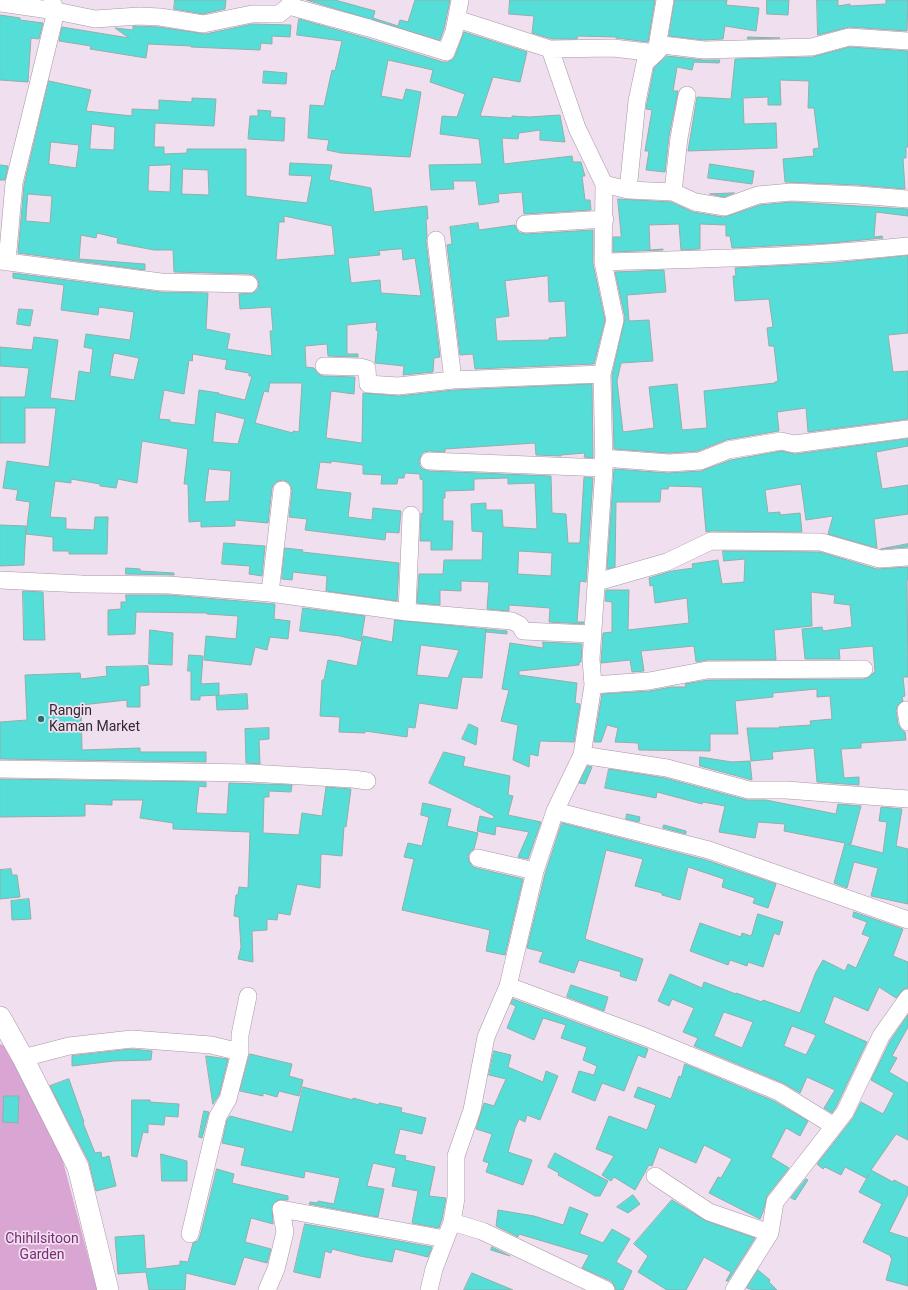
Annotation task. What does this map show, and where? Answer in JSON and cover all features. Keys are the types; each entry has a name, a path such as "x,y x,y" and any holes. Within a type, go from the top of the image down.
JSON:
{"street":[{"path":"0,3 53,6 95,19 160,16 203,24 252,14 279,14 290,3 446,52 458,19 460,0"},
{"path":"656,53 665,0"},
{"path":"53,6 14,183 3,262 160,282 250,284"},
{"path":"458,19 550,49 613,48 656,53"},
{"path":"628,190 637,101 645,63 663,45 704,50 812,47 849,37 908,41"},
{"path":"429,1290 434,1269 452,1222 456,1198 456,1156 472,1110 486,1037 508,986 535,871 555,811 582,755 593,685 591,658 592,634 597,582 604,463 602,374 615,320 603,262 605,219 604,184 577,128 550,49"},
{"path":"673,192 679,138 687,95"},
{"path":"604,184 628,190 673,192 695,202 725,207 758,195 791,192 908,199"},
{"path":"525,224 605,219"},
{"path":"436,240 453,380"},
{"path":"603,262 765,258 853,252 908,246"},
{"path":"324,366 360,367 367,369 368,384 398,386 453,380 602,374"},
{"path":"429,461 669,463 700,460 728,450 781,441 794,444 908,429"},
{"path":"270,593 282,490"},
{"path":"407,612 410,514"},
{"path":"597,582 668,562 711,541 821,542 880,559 908,557"},
{"path":"0,580 82,584 168,585 270,593 407,612 512,621 520,625 523,631 592,634"},
{"path":"593,685 649,681 707,670 864,669"},
{"path":"582,755 666,768 748,790 786,790 908,799"},
{"path":"0,769 250,773 367,781"},
{"path":"555,811 709,850 908,920"},
{"path":"478,858 535,871"},
{"path":"508,986 643,1036 779,1092 834,1126"},
{"path":"190,1234 218,1116 228,1099 240,1052 240,1035 248,996"},
{"path":"734,1290 770,1233 774,1202 845,1112 881,1036 908,998"},
{"path":"0,1017 23,1058 78,1167 108,1290"},
{"path":"23,1058 69,1046 132,1039 211,1045 240,1052"},
{"path":"654,1176 709,1212 770,1233"},
{"path":"267,1290 276,1269 285,1232 281,1209 445,1239"},
{"path":"452,1222 482,1231 606,1290"}],"green space":[{"name":"Chihilsitoon Garden","path":"0,1044 14,1050 56,1135 97,1290 0,1290"}],"building":[{"path":"175,0 226,0 225,9 203,14 174,9"},
{"path":"307,0 335,0 375,11 373,18 398,26 400,20 408,22 415,0 450,0 444,29 440,40"},
{"path":"510,0 655,0 648,42 616,37 578,36 577,39 552,39 532,33 534,16 509,14"},
{"path":"675,0 727,0 726,5 759,8 756,31 725,26 723,39 704,40 669,36"},
{"path":"767,0 789,0 788,15 767,14"},
{"path":"817,0 838,0 838,6 850,4 850,6 886,4 886,0 908,0 907,31 849,27 818,35"},
{"path":"0,15 20,18 20,20 43,23 39,39 31,38 28,82 0,80"},
{"path":"299,19 443,62 448,62 453,59 464,32 527,52 520,82 493,77 480,116 512,118 512,116 529,117 560,115 565,142 540,140 540,130 519,133 518,139 502,138 504,164 572,156 573,162 581,162 585,176 582,176 585,200 590,200 591,210 524,214 522,192 498,194 499,202 479,205 476,181 453,181 454,189 431,190 429,165 482,164 479,139 440,134 442,116 457,117 465,94 430,82 433,70 388,60 381,96 403,100 406,89 421,92 410,157 341,153 327,150 329,140 308,138 310,105 324,106 332,70 335,71 342,41 297,35"},
{"path":"253,24 291,25 290,37 272,36 272,44 261,43 260,50 148,44 146,58 90,49 91,46 59,41 62,27 129,38 115,28 133,30 133,26 159,27 205,34"},
{"path":"748,37 780,38 748,39"},
{"path":"850,47 908,51 908,147 906,147 906,158 903,158 905,189 858,185 785,182 783,159 814,156 813,149 819,148 814,108 808,108 809,81 780,80 781,105 768,105 768,97 743,98 744,124 776,123 777,148 688,151 697,97 731,99 735,59 812,57"},
{"path":"667,56 703,60 720,60 719,63 694,62 692,70 677,67 673,91 678,91 669,136 665,172 646,170 649,151 645,151 652,110 646,109 654,68"},
{"path":"264,71 287,73 286,84 263,83"},
{"path":"49,81 91,90 86,111 132,116 132,109 159,110 159,100 192,102 192,98 216,99 214,126 155,123 154,147 164,147 164,154 187,153 187,149 246,149 246,196 307,203 312,176 289,175 290,163 332,165 329,180 371,188 374,212 427,206 428,219 426,219 426,241 440,357 434,358 433,372 403,375 404,366 375,363 378,331 376,330 377,322 347,325 347,354 358,354 358,357 328,356 327,344 305,346 306,367 314,368 318,374 323,376 355,377 354,394 331,391 326,438 362,443 363,393 399,396 454,390 592,384 593,458 584,457 585,453 561,456 536,455 535,443 445,449 445,452 429,451 424,452 421,455 419,461 420,466 423,469 429,471 551,476 552,513 566,514 568,543 580,543 584,477 593,478 586,582 580,581 577,622 584,622 583,624 549,622 550,608 509,605 509,611 487,609 489,582 461,581 461,591 440,590 440,605 417,603 419,574 443,574 444,560 482,560 483,532 472,531 471,504 486,503 486,510 502,510 503,527 537,529 535,483 508,484 508,478 474,479 474,490 445,491 445,498 443,498 443,521 453,521 452,550 431,550 431,541 420,541 421,513 423,514 423,480 420,479 420,474 405,473 404,478 398,478 397,484 381,484 382,475 363,474 363,465 331,461 331,463 320,462 316,489 351,493 348,517 372,520 373,508 401,511 399,533 386,532 385,540 305,530 307,519 289,517 292,491 288,482 283,480 278,481 272,488 268,523 235,520 235,526 201,527 201,521 189,522 188,484 184,484 188,449 142,441 137,483 118,479 116,488 71,479 71,483 55,481 50,517 66,518 66,529 94,530 95,517 108,517 107,554 69,554 69,551 53,551 53,537 26,534 30,502 16,500 18,490 3,488 7,461 49,467 56,408 25,408 25,443 0,443 0,397 25,397 29,368 0,366 0,347 32,350 34,337 58,340 50,398 75,401 79,371 90,373 93,349 84,347 86,334 130,340 134,312 99,307 98,315 61,310 64,285 13,278 13,273 160,292 208,293 206,329 230,334 227,349 272,356 270,331 273,331 271,307 240,309 239,294 253,293 258,289 258,280 254,275 174,272 173,250 154,250 117,243 118,238 97,233 96,238 81,235 79,259 145,264 145,270 18,253 24,185","holes":["92,124 115,127 114,150 90,149","51,142 79,145 76,168 49,164","171,165 170,192 148,191 149,166","183,169 208,170 209,195 182,194","28,194 52,196 50,223 26,221","284,216 332,226 335,255 276,260 279,222 284,222","402,249 403,260 415,258 421,296 381,293 380,280 351,283 348,258 380,255 379,251","114,353 139,358 134,380 110,376","193,354 227,360 225,369 249,373 249,376 252,376 245,400 219,393 199,390 195,425 159,419 164,390 184,394 189,360 192,361","270,383 302,383 299,432 293,431 293,433 255,423 264,391 268,392","216,412 245,419 238,444 213,442","209,469 231,471 229,501 205,502","519,551 552,553 551,576 518,574"]},
{"path":"258,110 271,111 270,117 285,118 284,141 248,139 250,116 258,116"},
{"path":"710,164 754,171 752,184 708,178"},
{"path":"0,165 8,166 5,180 0,180"},
{"path":"734,193 724,197 710,194"},
{"path":"618,199 671,202 693,212 723,217 760,205 791,202 908,209 908,216 876,212 874,237 882,236 883,238 831,243 732,248 730,236 726,236 726,225 700,224 700,249 681,250 679,224 649,225 650,250 663,250 613,252 613,237 621,237"},
{"path":"478,223 479,230 515,225 520,233 526,234 593,230 593,264 605,320 594,364 475,369 473,354 460,355 447,245 452,244 450,227","holes":["548,276 549,302 565,301 567,337 549,338 549,340 497,341 495,318 509,316 505,281"]},
{"path":"908,256 908,333 888,335 893,372 908,371 908,419 808,432 806,408 777,412 779,431 726,440 698,451 669,453 614,449 612,375 625,318 615,272 664,270 666,292 627,295 629,321 649,320 653,361 621,363 617,381 623,432 654,428 649,387 677,384 682,430 707,428 704,391 775,383 778,381 774,346 769,346 767,328 773,327 769,299 735,301 733,276 736,276 735,268 833,263"},
{"path":"19,309 33,310 30,326 17,324"},
{"path":"908,439 908,446 876,452 882,489 908,485 908,514 874,519 877,548 828,534 833,516 806,520 801,484 765,490 768,513 780,512 780,515 800,513 802,532 706,532 702,487 669,486 668,489 661,489 660,502 616,502 615,567 607,569 614,469 668,473 701,471 731,460 781,451 795,454"},
{"path":"0,525 26,526 24,565 0,566"},
{"path":"224,543 265,546 262,576 249,574 250,566 222,564"},
{"path":"908,544 908,547 881,549"},
{"path":"285,548 303,550 302,552 399,563 397,601 326,591 327,576 293,572 292,580 282,579"},
{"path":"723,551 820,552 877,569 908,567 908,677 903,677 905,696 902,697 903,701 897,706 896,711 898,724 905,732 906,740 861,743 861,748 841,749 844,778 859,777 859,785 817,782 814,748 772,752 773,759 751,761 747,728 779,728 811,725 810,721 832,719 830,696 817,697 817,689 773,693 773,697 735,701 738,734 710,734 710,751 639,750 638,743 615,742 618,728 607,725 601,742 594,742 602,694 650,691 671,687 686,687 685,684 708,680 864,679 875,672 873,646 839,649 840,659 805,659 802,629 822,627 823,631 852,627 850,605 834,603 835,595 811,592 812,626 774,630 776,660 707,660 696,662 694,646 641,651 644,671 632,672 630,660 601,663 603,633 612,632 612,602 605,601 606,590 629,590 628,630 689,623 687,598 655,603 653,585 650,586 649,578 672,571 693,568 692,564 718,560 722,584 744,582 745,559 724,561"},
{"path":"126,568 140,569 140,571 174,573 174,575 126,574"},
{"path":"23,591 43,592 45,640 24,640"},
{"path":"126,595 169,595 275,604 274,619 290,621 288,639 270,637 267,650 255,647 251,665 204,660 206,636 236,639 238,616 207,613 136,612 135,634 108,635 108,610 121,609 121,602 126,602"},
{"path":"303,608 365,616 361,641 340,636 300,631"},
{"path":"395,620 486,629 482,678 462,677 457,709 419,703 415,728 408,727 407,737 365,731 365,733 339,732 340,717 320,716 322,680 324,680 328,660 357,666 363,636 392,642","holes":["421,645 459,650 448,678 417,675"]},
{"path":"486,629 507,631 507,634 486,632"},
{"path":"150,630 173,633 172,665 149,664"},
{"path":"543,642 582,644 581,662 579,662 579,665 519,671 519,675 577,683 575,703 580,704 574,742 540,741 538,756 530,754 529,767 513,760 518,725 501,721 509,690 502,689 510,643 543,648"},
{"path":"189,655 203,656 201,684 219,683 219,695 200,696 200,700 191,700 191,671 188,671"},
{"name":"Rangin Kaman Market","path":"148,666 149,685 140,686 140,707 127,707 127,700 81,705 82,750 140,748 140,752 206,752 206,762 0,759 0,722 27,720 25,675 80,673 81,679 107,676 106,667"},
{"path":"247,694 248,709 217,710 216,696"},
{"path":"469,724 478,728 476,745 462,739"},
{"path":"269,728 269,739 259,740 260,764 246,763 245,729"},
{"path":"444,752 465,757 463,766 510,776 508,795 513,796 508,815 541,822 528,859 518,857 529,832 496,826 495,835 477,831 480,816 493,819 494,816 481,808 429,783"},
{"path":"700,757 732,762 750,761 752,780 700,766"},
{"path":"588,766 592,767 585,784 579,783"},
{"path":"609,769 665,778 747,800 766,800 836,814 838,804 861,806 851,844 847,844 883,853 887,822 879,821 881,807 902,809 896,846 908,849 908,904 871,896 878,868 854,862 847,888 834,883 845,843 784,831 785,824 758,822 755,838 719,832 725,806 703,802 702,804 657,792 656,798 605,788"},
{"path":"0,779 206,782 206,787 199,786 196,813 220,814 227,814 229,783 292,785 291,792 269,791 269,797 264,797 263,833 299,835 302,813 322,816 326,787 351,789 346,827 344,826 342,856 321,854 320,888 297,884 290,915 278,913 277,920 267,919 267,930 252,931 253,962 238,959 241,947 239,917 234,916 236,895 238,895 239,887 248,888 250,832 173,829 173,823 140,818 143,800 112,800 112,805 85,804 85,816 0,817"},
{"path":"423,803 451,809 447,826 478,833 474,849 468,856 472,866 523,879 505,955 486,951 490,930 402,910 414,859 404,857 408,843 422,846 429,817 421,815"},
{"path":"627,814 640,817 639,822 626,819"},
{"path":"562,823 706,860 776,884 768,908 753,903 755,898 722,887 724,879 688,867 680,900 662,895 662,893 635,886 643,859 606,850 585,939 643,959 636,981 620,976 621,972 579,960 574,973 539,962 543,952 527,948 545,874"},
{"path":"664,825 686,831 686,834 663,828"},
{"path":"11,869 12,875 17,875 20,897 0,899 0,870"},
{"path":"29,899 31,919 12,920 11,901"},
{"path":"854,912 903,929 893,956 908,962 908,988 904,989 896,998 879,987 868,1011 834,996 824,1023 867,1042 832,1113 824,1108 835,1090 807,1077 800,1093 783,1083 694,1046 698,1038 683,1032 694,1008 672,999 669,1006 658,1001 670,974 702,988 704,982 736,994 762,1002 763,1000 800,1013 816,972 823,960 845,971 848,964 856,968 870,937 862,934 867,922 853,917","holes":["724,1012 753,1022 742,1048 714,1036","792,1026 816,1035 806,1055 784,1046"]},
{"path":"758,914 783,922 779,935 774,933 763,967 748,962 747,966 730,960 728,965 690,951 700,923 741,937 742,933 751,936"},
{"path":"571,985 608,997 604,1011 567,997"},
{"path":"513,999 648,1049 645,1058 638,1055 624,1091 602,1083 595,1101 572,1092 579,1071 594,1075 597,1066 583,1060 587,1047 561,1038 566,1025 543,1018 534,1040 507,1028 516,1006 511,1004"},
{"path":"908,1015 908,1027 892,1056 897,1058 889,1072 908,1083 908,1140 896,1134 871,1170 893,1182 894,1180 908,1187 908,1194 889,1232 908,1238 908,1286 886,1280 892,1258 890,1257 891,1256 863,1242 882,1204 859,1192 869,1174 866,1178 845,1167 841,1175 825,1167 823,1169 817,1164 853,1118 861,1102 883,1114 894,1093 871,1080 890,1041"},
{"path":"132,1049 152,1051 151,1060 114,1061 72,1066 72,1056"},
{"path":"494,1051 511,1055 508,1067 543,1082 546,1071 558,1076 540,1120 527,1115 525,1122 519,1119 515,1128 508,1152 532,1160 523,1185 486,1172 489,1163 483,1161 492,1134 476,1129 484,1103 494,1106 506,1079 489,1075"},
{"path":"250,1054 292,1064 289,1076 303,1080 299,1096 279,1091 277,1097 263,1093 263,1096 240,1091"},
{"path":"206,1056 228,1059 219,1095 213,1104"},
{"path":"685,1064 774,1101 808,1121 800,1136 786,1128 771,1157 789,1168 767,1196 760,1219 709,1193 718,1177 721,1178 732,1159 704,1145 696,1163 659,1147 652,1166 649,1165 635,1190 614,1177 611,1181 602,1175 614,1156 596,1149 609,1116 647,1130 656,1105 634,1097 638,1087 671,1099"},
{"path":"69,1079 84,1122 83,1123 95,1153 101,1152 102,1158 109,1156 116,1186 96,1191 89,1162 50,1086"},
{"path":"303,1087 353,1100 353,1098 379,1105 379,1103 402,1108 401,1112 426,1118 422,1134 400,1129 394,1154 406,1156 405,1160 435,1167 429,1196 446,1198 439,1228 412,1223 418,1191 392,1186 396,1168 373,1163 367,1186 384,1189 378,1217 309,1204 310,1202 318,1203 318,1201 334,1204 340,1178 305,1171 304,1178 241,1165 245,1148 222,1143 227,1120 230,1116 292,1132"},
{"path":"4,1096 19,1096 18,1123 3,1122"},
{"path":"132,1100 150,1100 150,1102 179,1104 178,1117 165,1116 164,1125 148,1124 148,1133 143,1132 137,1157 132,1156"},
{"path":"204,1111 209,1112 202,1138 199,1137"},
{"path":"555,1153 608,1181 600,1196 595,1196 558,1175 559,1173 548,1167"},
{"path":"161,1154 187,1161 187,1181 162,1181"},
{"path":"217,1169 234,1174 232,1183 288,1196 288,1200 278,1200 272,1206 273,1224 251,1218 245,1242 271,1249 267,1263 244,1257 235,1285 186,1273 185,1290 149,1290 146,1272 118,1274 115,1237 144,1235 146,1269 180,1265 180,1261 188,1262 193,1243 198,1241 200,1236"},
{"path":"806,1179 808,1180 795,1200 791,1198"},
{"path":"633,1195 640,1204 628,1213 617,1207"},
{"path":"672,1200 706,1221 755,1238 728,1281 726,1281 731,1272 704,1257 686,1290 667,1290 638,1272 648,1256 634,1244"},
{"path":"570,1207 588,1214 579,1235 580,1234 603,1243 612,1229 630,1239 616,1262 632,1271 623,1290 616,1290 611,1281 582,1268 589,1255 519,1234 518,1237 496,1226 498,1210 534,1216 563,1225"},
{"path":"305,1224 432,1247 428,1257 395,1249 392,1262 332,1249 331,1253 325,1251 320,1278 294,1272"},
{"path":"492,1247 510,1256 491,1250"},
{"path":"758,1270 770,1280 769,1282 777,1290 754,1290 747,1288"},
{"path":"472,1273 513,1290 464,1290"}],"place":[{"name":"Rangin Kaman Market","path":"41,719"}]}
